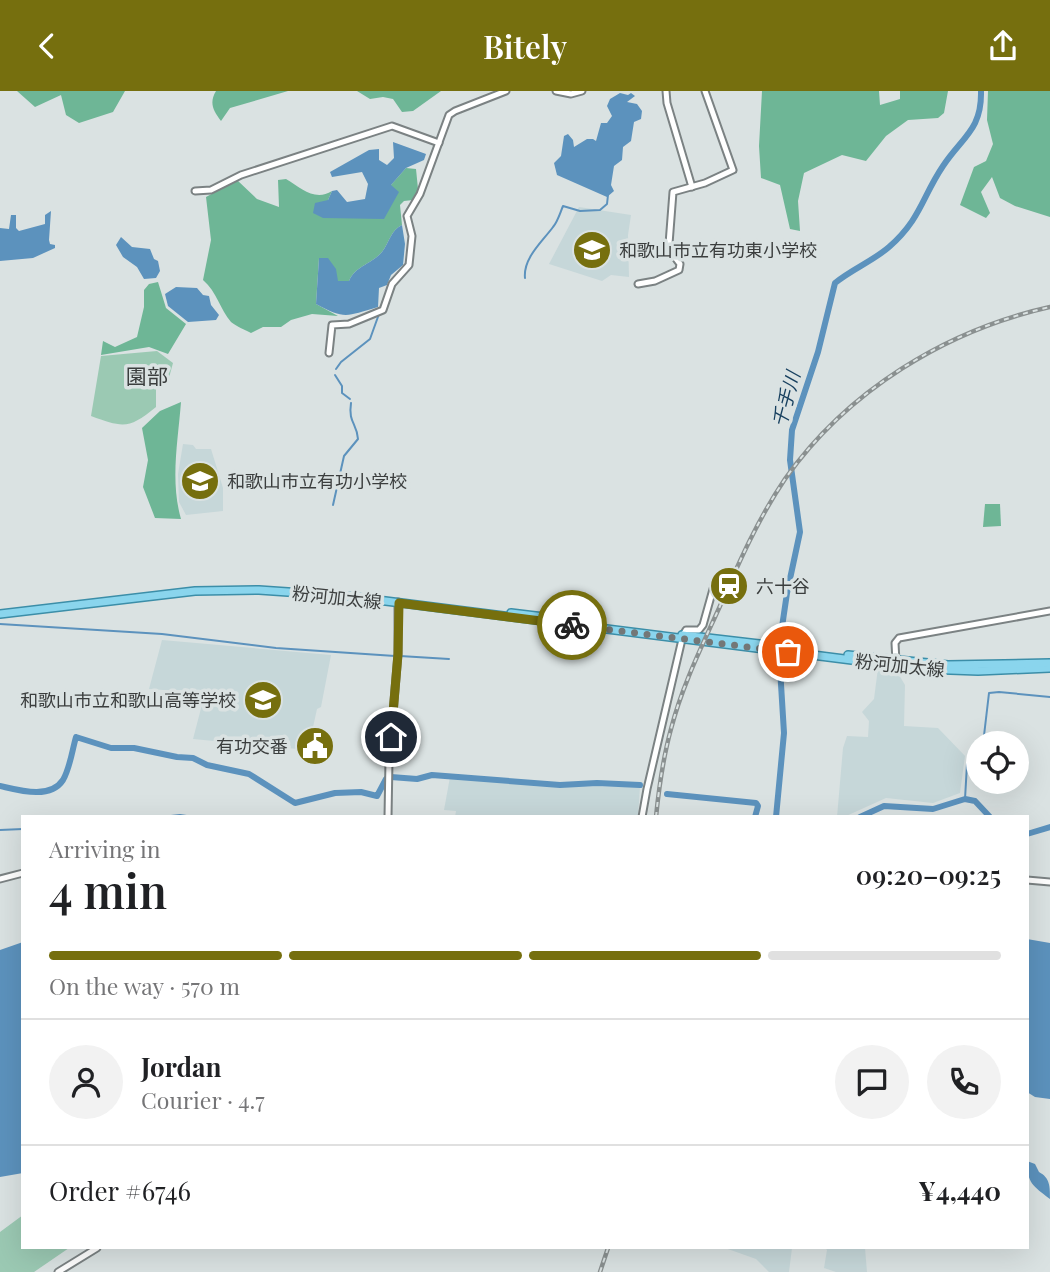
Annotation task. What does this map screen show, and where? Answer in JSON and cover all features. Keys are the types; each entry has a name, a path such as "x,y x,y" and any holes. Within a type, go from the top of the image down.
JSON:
{"main road":[{"name":"粉河加太線","path":"0,612 170,588 220,585 304,588 897,663 978,671 1050,665"}],"street":[{"path":"329,353 332,325 349,324 383,310 392,284 409,265 412,236 407,216 420,194 452,112 506,91"},
{"path":"556,91 571,94 582,91"},
{"path":"666,91 667,103 692,187"},
{"path":"638,284 655,281 679,270 680,264 670,251 669,244 672,195 676,191 733,170 705,91"},
{"path":"195,191 211,190 241,175 392,126 439,142"},
{"path":"642,815 646,789 683,637 686,630 699,630 703,625 715,582"},
{"path":"387,815 398,601"},
{"path":"897,663 895,643 899,638 1050,611"},
{"path":"0,879 21,874"},
{"path":"1029,880 1050,882"},
{"path":"58,1272 95,1249"}],"shaded area":[{"name":"和歌山市立有功東小学校","path":"579,207 631,215 628,235 629,277 611,275 602,281 549,264"},
{"name":"和歌山市立有功小学校","path":"183,444 193,445 196,449 211,449 223,488 223,511 186,515 179,502 178,474"},
{"name":"和歌山市立和歌山高等学校","path":"162,640 331,655 321,707 317,709 308,750 193,739 205,693 149,689"},
{"path":"878,668 896,670 905,685 904,726 938,728 965,756 960,793 933,803 886,798 848,815 837,815 843,748 847,736 868,737 869,721 862,712 874,699"},
{"path":"450,777 555,786 640,787 638,815 455,815 456,811 444,810"},
{"path":"728,1249 792,1249 789,1272 769,1272 756,1259"},
{"path":"865,1249 867,1272 836,1272 824,1268 827,1250"}],"green space":[{"path":"17,91 125,91 113,112 79,123 66,115 61,95 35,107"},
{"path":"216,91 288,91 230,108 221,121 213,106"},
{"path":"357,91 441,91 413,111 402,112 393,99 370,99"},
{"path":"762,91 879,91 880,105 900,99 900,91 948,91 944,113 938,118 908,120 886,136 866,161 842,155 804,173 798,201 800,231 790,229 780,185 761,178 759,146"},
{"path":"988,91 1050,91 1050,217 1015,206 1000,198 992,177 981,192 990,213 986,218 960,205 974,167 986,161 993,144 987,120"},
{"path":"406,168 416,169 418,189 413,200 404,201 400,205 402,225 393,233 382,252 355,272 349,281 337,281 319,258 316,304 338,316 312,314 291,320 281,327 263,327 251,333 231,322 203,280 211,240 206,197 237,180 257,199 279,207 278,180 286,179 314,194 332,191 328,200 383,219 390,186"},
{"path":"158,282 166,308 186,324 168,354 149,347 101,355 103,341 115,347 137,337 144,307 144,290 149,284"},
{"path":"157,351 173,363 167,385 156,388 156,407 126,424 111,423 91,416 101,356"},
{"path":"181,402 175,476 181,519 155,518 143,487 148,460 142,428 160,411"},
{"path":"985,504 1000,504 1001,526 983,527"},
{"path":"21,1216 21,1249 68,1249 34,1272 0,1272 0,1232"}],"water":[{"path":"620,93 631,93 635,96 627,102 637,104 642,111 641,119 634,122 631,141 623,147 622,160 614,166 611,185 614,191 607,197 557,175 554,163 561,156 564,136 568,134 574,147 587,139 596,141 601,123 607,123 612,116 607,106 610,99"},
{"path":"393,142 426,154 424,160 406,168 391,185 399,192 384,219 323,218 313,213 315,203 328,200 332,191 337,190 347,202 365,199 368,184 362,172 332,177 330,172 369,150 379,149 379,160 387,165 394,158"},
{"path":"51,211 49,240 55,248 33,258 0,261 0,228 9,229 11,215 16,215 16,228 19,231 45,224 45,215"},
{"path":"402,225 405,244 403,265 391,275 387,285 379,288 378,307 346,315 316,304 319,258 328,258 336,269 338,281 349,281 355,272 382,252 393,233"},
{"path":"121,237 132,247 150,249 154,259 158,261 160,271 156,278 144,279 137,267 123,257 116,245"},
{"path":"176,287 197,288 203,295 209,296 211,305 219,315 216,320 188,322 168,306 165,294"},
{"path":"1029,939 1050,943 1050,1099 1029,1093"},
{"path":"21,943 21,1173 0,1177 0,950"},
{"path":"1029,1162 1035,1164 1047,1180 1050,1199 1039,1191 1032,1183"}],"waterway":[{"name":"千手川","path":"776,815 784,733 780,668 782,627 800,532 790,460 792,430 818,352 835,283 883,252 908,227 943,166 970,132 978,115 981,91"},
{"path":"525,278 530,257 555,225 563,206 580,211 600,210 607,204 608,195"},
{"path":"336,369 370,339 379,314"},
{"path":"335,375 342,386 342,393 350,399"},
{"path":"333,505 344,456 358,439 351,415 351,403"},
{"path":"0,624 162,634 276,648 395,656"},
{"path":"400,656 449,659"},
{"path":"985,731 989,693 1050,697"},
{"path":"0,786 33,792 42,792 57,786 67,770 76,737 111,748 134,748 193,758 207,765 249,774 295,803 335,793 361,792 377,796 386,779"},
{"path":"391,777 417,779 432,775 560,785 640,785"},
{"path":"965,799 966,782"},
{"path":"667,794 756,803 758,806 756,815"},
{"path":"864,815 884,806 933,809 965,799 975,801 988,815"},
{"path":"1029,833 1050,827"},
{"path":"0,830 21,829"}],"railway":[{"path":"656,815 666,751 687,682 750,541 785,479 810,447 838,418 902,369 973,331 1050,307"},
{"path":"600,1272 608,1249"}],"way so far":[{"path":"572,625 788,652"}],"place":[{"name":"和歌山市立有功東小学校","path":"592,250"},
{"name":"和歌山市立有功小学校","path":"200,481"},
{"name":"六十谷","path":"729,586"},
{"name":"和歌山市立和歌山高等学校","path":"263,700"},
{"name":"有功交番","path":"315,746"}],"district":[{"name":"園部","path":"147,375"}],"route":[{"path":"391,737 397,681 399,603 572,625"}]}
